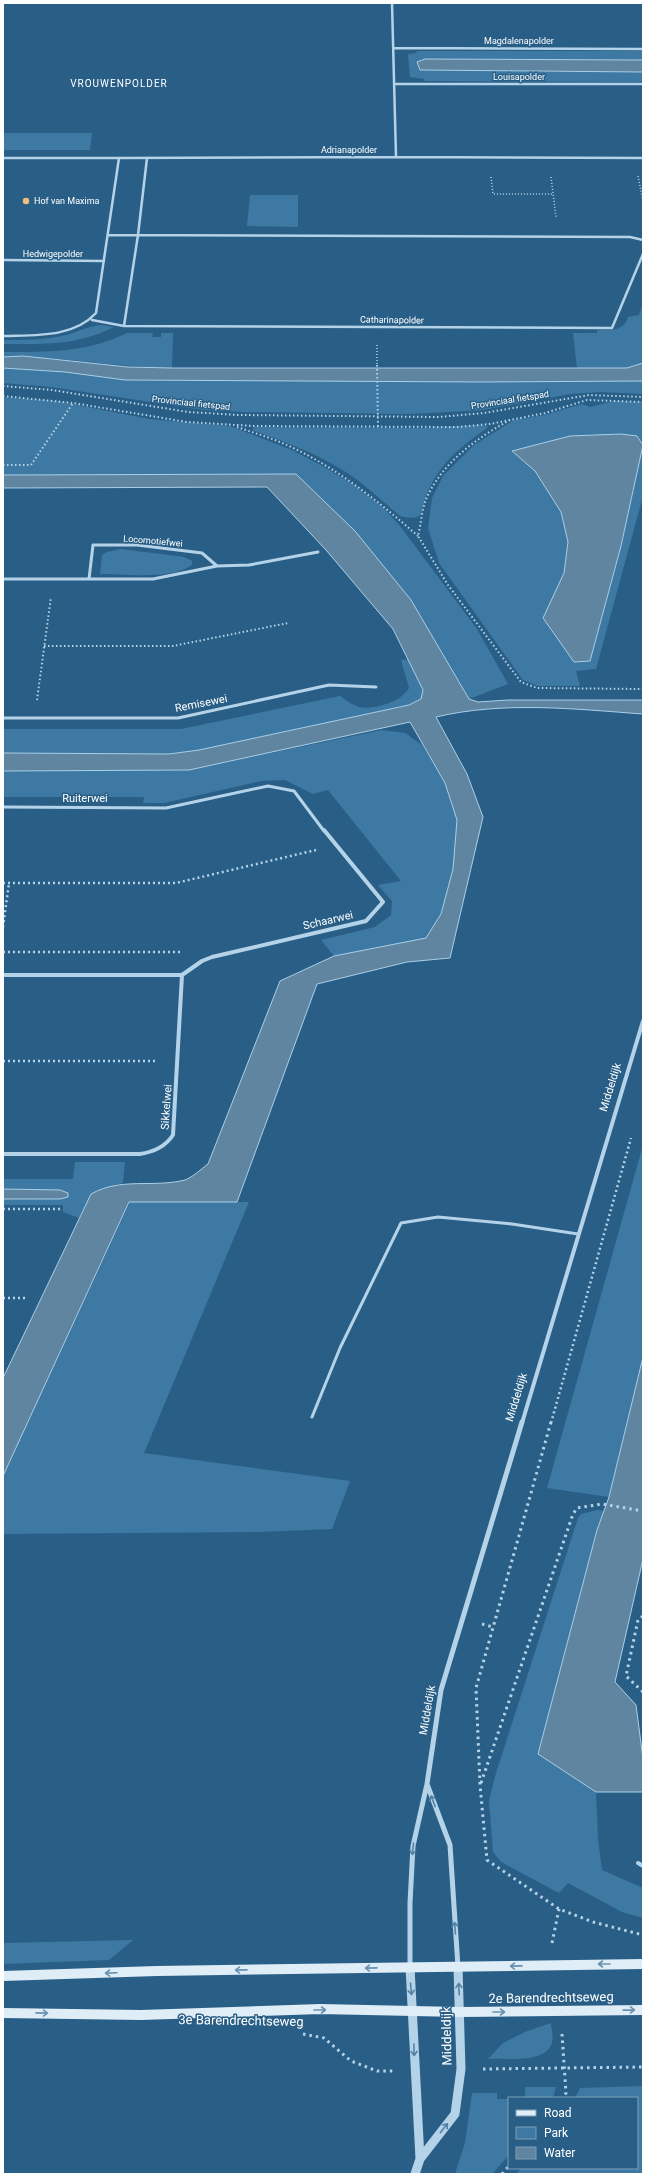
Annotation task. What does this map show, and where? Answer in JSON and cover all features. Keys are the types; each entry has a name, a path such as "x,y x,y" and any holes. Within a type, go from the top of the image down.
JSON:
{"main road":[{"path":"3,1976 157,1971 643,1964"},
{"name":"3e Barendrechtseweg","path":"3,2012 142,2015 320,2010 413,2011"},
{"name":"2e Barendrechtseweg","path":"413,2011 460,2012 643,2010"}],"street":[{"path":"392,3 396,84 396,157 643,158"},
{"name":"Magdalenapolder","path":"394,48 643,48"},
{"name":"Louisapolder","path":"396,84 643,84"},
{"name":"Adrianapolder","path":"3,158 396,157"},
{"path":"3,336 58,333 76,328 92,320 96,313 119,158"},
{"path":"124,326 138,236 147,158"},
{"path":"108,235 558,236 630,237 643,240"},
{"name":"Catharinapolder","path":"92,320 124,326 612,328 643,254"},
{"name":"Hedwigepolder","path":"3,260 104,261"},
{"name":"Locomotiefwei","path":"89,579 93,545 137,545 202,553 217,566"},
{"path":"3,579 153,579 217,566 249,565 318,552"},
{"name":"Remisewei","path":"3,718 178,718 329,685 376,687"},
{"name":"Schaarwei","path":"166,808 268,786 294,792 336,846 383,902 366,921 212,957 202,961 182,975"},
{"name":"Ruiterwei","path":"3,807 166,808"},
{"path":"3,975 182,975"},
{"name":"Sikkelwei","path":"3,1154 140,1154 151,1153 169,1143 173,1135 182,975"},
{"name":"Middeldijk","path":"420,2159 414,2070 413,2011 410,1967 410,1903 413,1846 427,1784 442,1690 643,1021"},
{"name":"Middeldijk","path":"415,2174 420,2159 455,2114 461,2069 458,1967 450,1845 427,1784"}],"lane":[{"path":"312,1418 340,1348 401,1223 438,1217 512,1224 578,1234"},
{"path":"638,1863 643,1866"}],"path":[{"path":"489,158 492,194 553,194"},
{"path":"548,158 558,236"},
{"path":"637,174 643,201"},
{"path":"378,365 378,427"},
{"name":"Provinciaal fietspad","path":"3,386 52,390 188,412 238,415 439,417 484,413 589,395 643,397"},
{"path":"3,396 73,403 156,418 233,425 378,427 457,427 490,424 545,413 587,400 643,402"},
{"path":"3,465 31,465 73,403"},
{"path":"418,536 428,497 449,463 481,436 514,418"},
{"path":"233,425 288,445 322,462 361,487 418,536 448,585 521,682 537,688 643,689"},
{"path":"35,718 54,579"},
{"path":"44,646 173,646 288,623"},
{"path":"3,884 176,883 336,846"},
{"path":"3,927 9,883"},
{"path":"3,952 185,952"},
{"path":"3,1061 178,1061"},
{"path":"632,1132 476,1688 480,1785 487,1860 558,1909 593,1922 643,1935"},
{"path":"3,1209 62,1209"},
{"path":"3,1298 25,1298"},
{"path":"480,1785 570,1520 577,1508 602,1504 643,1511"},
{"path":"643,1616 638,1620 626,1676 643,1692"},
{"name":"3e Barendrechtseweg","path":"295,2033 324,2038 351,2061 377,2071 414,2070"},
{"path":"461,2069 564,2066 643,2067"},
{"path":"564,2066 566,2093 564,2097"}],"green space":[{"path":"417,51 643,51 643,60 425,59 531,72 643,72 643,82 425,81 424,79 410,77 408,54 416,53"},
{"path":"3,133 92,133 90,150 3,150"},
{"path":"250,195 298,195 298,227 247,226"},
{"path":"643,303 643,363 627,368 577,368 573,333 597,333 597,330 611,330 620,328 626,322 628,317 639,315"},
{"path":"101,325 114,327 86,338 60,343 3,344 3,340 33,340 55,337"},
{"path":"127,333 153,333 152,337 161,337 161,333 173,333 172,368 130,366 45,358 3,357 3,352 36,352 81,348 112,340"},
{"path":"3,368 65,372 125,380 643,381 643,394 600,392 570,394 483,410 410,414 245,412 204,410 51,387 3,383"},
{"path":"3,397 57,401 149,419 230,426 292,450 324,467 354,485 384,508 400,526 477,629 508,684 469,699 411,600 296,474 3,475"},
{"path":"613,401 643,402 643,443 637,436 512,451 535,471 561,512 568,542 564,573 543,618 574,662 590,661 621,546 643,445 643,496 596,669 576,671 580,686 538,686 523,680 439,563 428,528 432,498 443,476 474,445 514,420 544,415 582,404 590,407"},
{"path":"483,425 488,427 464,446 445,464 430,487 421,515 411,518 400,516 348,473 322,458 252,430 255,427 424,428"},
{"path":"121,549 184,557 192,561 192,565 173,573 148,575 100,574 102,555 107,552"},
{"path":"408,659 423,690 421,699 409,705 199,750 169,754 3,753 3,729 181,729 340,696 351,704 359,707 365,708 380,706 394,701 409,688 401,660"},
{"path":"382,730 405,733 422,745 445,783 457,820 453,869 441,914 426,938 334,956 321,940 375,927 391,915 392,901 378,885 401,881 328,790 313,794 285,780 262,781 164,803 143,803 144,797 3,797 3,771 189,770"},
{"path":"643,1145 643,1357 609,1497 547,1488"},
{"path":"75,1162 125,1162 123,1183 99,1190 95,1193 87,1202 79,1218 63,1212 63,1205 3,1205 3,1179 73,1179"},
{"path":"130,1202 249,1202 144,1453 350,1481 332,1529 257,1532 3,1534 3,1476"},
{"path":"597,1510 605,1511 597,1530 538,1753 596,1792 598,1839 602,1870 643,1888 643,1918 622,1912 568,1883 559,1893 501,1862 493,1852 489,1801 496,1773 578,1518 581,1514"},
{"path":"133,1940 109,1960 3,1964 3,1943"},
{"path":"551,2023 553,2040 549,2049 543,2054 534,2057 515,2059 488,2059 503,2043 525,2032"},
{"path":"643,2086 643,2174 516,2174 520,2169 638,2169 638,2097 576,2097 580,2088"},
{"path":"525,2087 556,2087 553,2097 525,2097"},
{"path":"472,2093 497,2093 497,2099 508,2099 508,2156 492,2174 455,2174 465,2143"}],"water":[{"path":"425,59 643,60 643,72 420,70 417,62"},
{"path":"23,356 128,367 172,368 627,368 643,363 643,381 481,382 125,380 65,372 3,368 3,357"},
{"path":"621,434 637,436 643,445 621,546 590,661 574,662 543,618 564,573 568,542 561,512 535,471 512,451 570,436"},
{"path":"296,474 355,531 411,600 469,699 478,702 508,700 643,700 643,714 565,709 513,708 487,709 436,717 467,774 483,817 450,958 407,962 317,984 237,1202 129,1202 3,1476 3,1378 91,1194 102,1189 125,1184 161,1183 185,1180 208,1164 280,981 334,956 426,938 441,914 453,869 457,820 445,783 410,722 189,770 3,771 3,753 169,754 199,750 409,705 421,699 423,690 393,629 326,550 267,487 3,488 3,475"},
{"path":"3,1189 60,1190 68,1193 68,1197 60,1199 3,1199"},
{"path":"643,1357 643,1559 615,1682 636,1705 643,1759 643,1792 596,1792 538,1754 597,1530 609,1497"}],"place":[{"name":"Hof van Maxima","path":"26,201"}],"district":[{"name":"VROUWENPOLDER","path":"119,83"}]}
